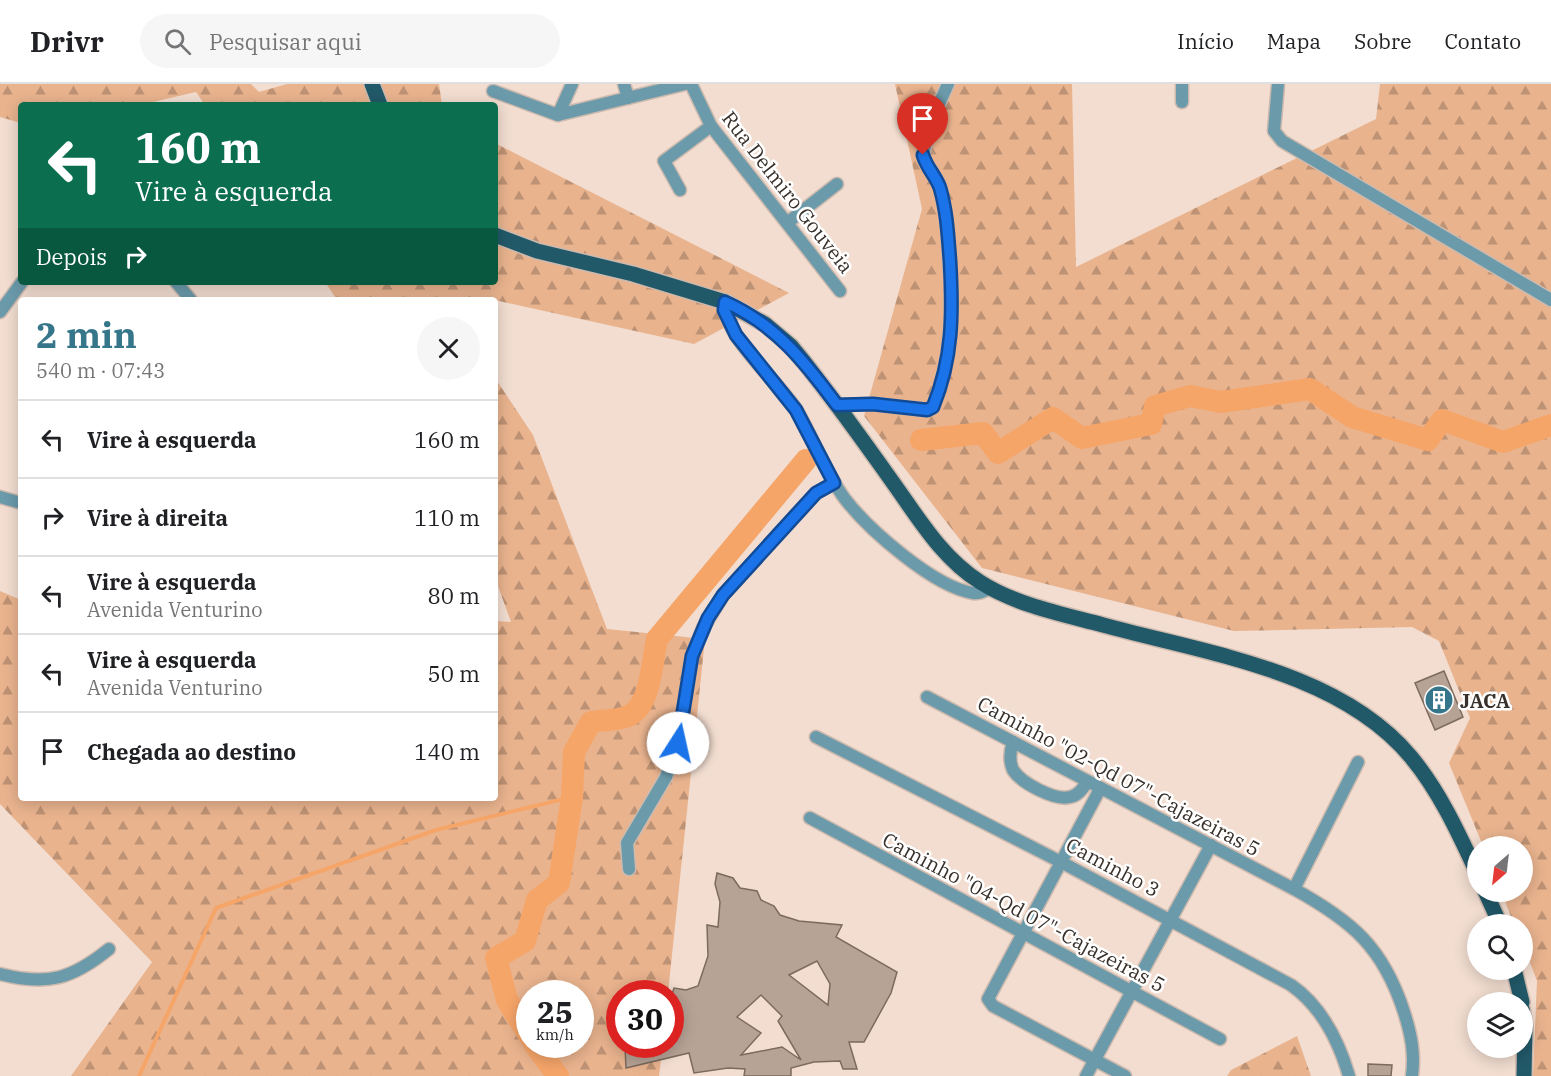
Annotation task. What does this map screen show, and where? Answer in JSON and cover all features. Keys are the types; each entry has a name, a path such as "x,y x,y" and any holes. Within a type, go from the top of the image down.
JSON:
{"main road":[{"path":"372,84 379,102"},
{"path":"498,236 537,251 633,274 725,302 743,310 791,346 837,405 937,544 954,562 990,588 1051,611 1275,672 1300,681 1350,706 1374,721 1410,756 1442,802 1467,853"},
{"path":"1524,1058 1524,1076"}],"street":[{"path":"558,115 572,84"},
{"path":"624,84 628,98"},
{"path":"493,91 558,115 685,84"},
{"name":"Rua Delmiro Gouveia","path":"691,84 711,126 840,291"},
{"path":"837,405 873,404 927,410 933,407 943,383 950,349 952,320 947,222 939,185 923,155 930,124 948,84"},
{"path":"1182,84 1182,102"},
{"path":"1278,84 1274,131 1281,141 1551,300"},
{"path":"680,190 664,161 711,126"},
{"path":"787,223 837,184"},
{"path":"0,312 20,285"},
{"path":"178,285 188,297"},
{"path":"725,302 724,310 736,335 796,410 834,483 846,500 878,534 917,565 947,583 973,593 990,588"},
{"path":"629,869 627,843 666,777 678,743 692,656 708,618 723,595 816,493 834,483"},
{"path":"0,497 18,502"},
{"name":"Caminho \"02-Qd 07\"-Cajazeiras 5","path":"927,697 1211,845 1293,889 1347,922 1365,938 1382,960 1408,1022 1413,1043 1412,1076"},
{"name":"Caminho 3","path":"816,737 1061,861 1301,992 1325,1022 1349,1076"},
{"path":"1013,742 1010,756 1013,770 1034,785 1063,798 1077,794 1087,782"},
{"path":"1293,889 1359,762"},
{"path":"1100,789 988,999 993,1006 1125,1076"},
{"name":"Caminho \"04-Qd 07\"-Cajazeiras 5","path":"810,818 1220,1039"},
{"path":"1086,1076 1211,845"},
{"path":"0,974 34,980 59,979 82,969 109,949"}],"green space":[{"path":"0,84 251,84 259,92 287,84 439,84 442,102 203,102 196,92 153,102 18,102 18,122 0,117"},
{"path":"895,84 1072,84 1076,267 1376,119 1380,84 1551,84 1551,1076 1533,1076 1537,981 1533,970 1533,914 1510,914 1505,902 1533,902 1533,836 1479,836 1449,763 1470,718 1439,641 1412,627 1234,631 982,568 864,416 922,209"},
{"path":"498,145 789,293 694,344 498,301 498,297 335,297 327,285 498,285"},
{"path":"498,382 533,435 607,629 705,639 669,980 606,980 606,1058 661,1058 659,1076 71,1076 152,962 0,804 0,591 18,599 18,801 498,801 498,621 511,622 498,586"},
{"path":"1297,1036 1311,1076 1227,1076 1231,1070"}],"building":[{"name":"JACA","path":"1444,671 1463,717 1435,730 1415,683"},
{"path":"717,873 733,878 740,888 757,891 761,900 774,906 780,915 799,921 842,925 836,937 897,972 891,993 864,1042 849,1042 857,1069 843,1069 840,1061 814,1062 791,1068 791,1076 744,1076 745,1069 728,1068 694,1073 689,1053 684,1054 684,990 698,986 708,956 707,925 718,927 720,902 715,884","holes":["817,961 830,984 828,1005 789,975","761,995 782,1016 778,1021 801,1060 782,1047 741,1055 761,1033 737,1017"]},
{"path":"626,1058 668,1058 626,1068"},
{"path":"1368,1064 1392,1065 1391,1076 1368,1076"}],"waterway":[{"path":"921,440 983,433 998,453 1053,418 1082,438 1151,424 1155,406 1190,396 1221,402 1310,389 1352,417 1428,440 1442,420 1503,442 1551,425"},
{"path":"516,1014 507,1000 496,958 525,941 537,900 559,883 572,797 574,752 591,722 620,719 636,711 646,693 657,639 806,460"},
{"path":"139,1076 216,908 436,830 572,797"},
{"path":"544,1058 558,1076"}],"place":[{"name":"JACA","path":"1439,700"}],"route":[{"path":"678,743 692,656 708,618 723,595 816,493 834,483 796,410 736,335 724,310 725,302 765,324 791,346 837,405 873,404 927,410 933,407 943,383 949,356 952,294 947,222 942,197 939,185 923,155"}]}
